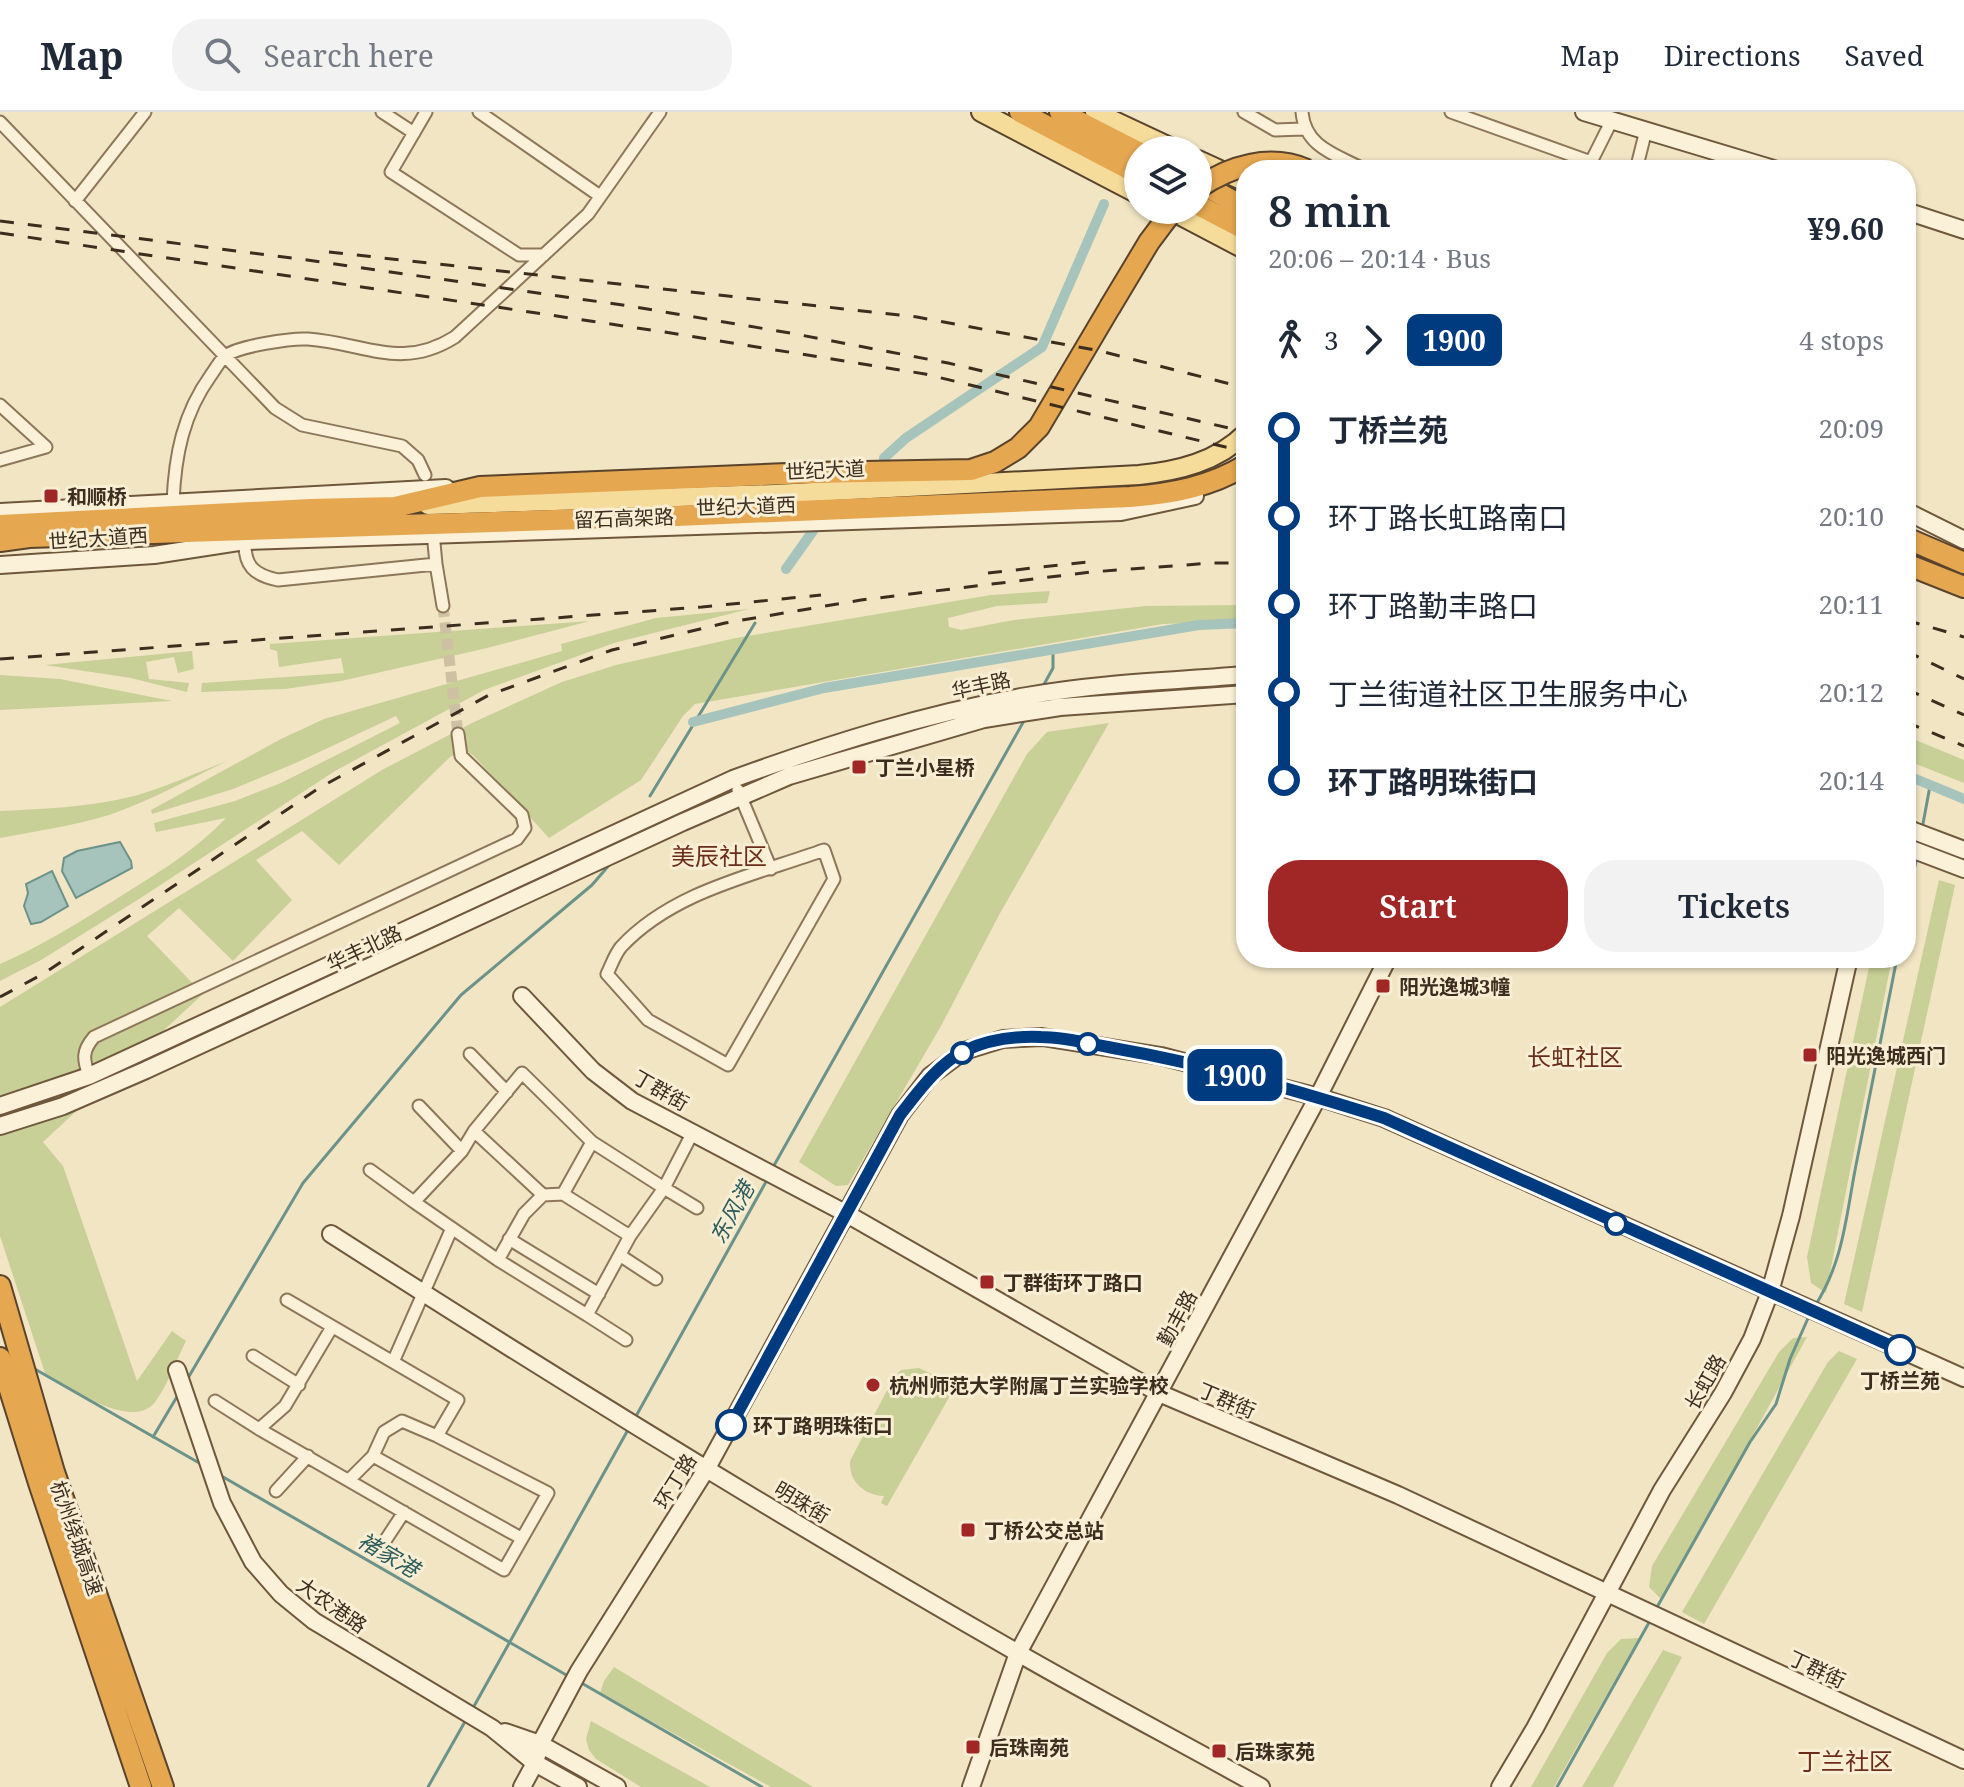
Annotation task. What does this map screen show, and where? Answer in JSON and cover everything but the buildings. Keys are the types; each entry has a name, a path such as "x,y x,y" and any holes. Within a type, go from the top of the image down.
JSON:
{"highway":[{"path":"1020,112 1101,144 1124,149"},
{"path":"1060,112 1124,163"},
{"path":"1212,179 1236,168"},
{"path":"1212,192 1236,203"},
{"path":"1212,212 1236,225"},
{"path":"0,525 395,507 480,487 971,470 995,462 1018,448 1039,427 1162,224"},
{"name":"留石高架路","path":"0,544 29,537 676,516 1130,497 1192,488 1236,470"},
{"path":"0,544 245,541"},
{"path":"1916,542 1964,563"},
{"path":"1916,568 1964,587"},
{"name":"杭州绕城高速","path":"0,1286 47,1477 141,1787"},
{"name":"杭州绕城高速","path":"0,1358 163,1787"}],"main road":[{"path":"981,112 1124,187"},
{"path":"1095,112 1146,136"},
{"path":"1584,112 1744,160"},
{"path":"1212,166 1236,177"},
{"path":"1916,214 1964,230"},
{"path":"1198,224 1236,245"},
{"name":"世纪大道","path":"395,507 775,494 1139,475 1175,471 1207,460 1236,443"},
{"name":"世纪大道西","path":"0,565 154,555 245,541 1121,512 1209,492 1236,472"},
{"path":"528,485 580,500"},
{"name":"世纪大道西","path":"0,512 480,487"},
{"path":"1916,516 1964,540"},
{"name":"华丰路","path":"741,797 789,776 984,719 1014,716 1061,699 1236,676"},
{"name":"华丰路","path":"733,779 817,749 892,727 981,704 1027,696 1061,699 1236,694"},
{"name":"华丰北路","path":"0,1106 89,1076 733,779"},
{"name":"华丰北路","path":"0,1126 63,1106 146,1070 741,797"},
{"path":"1916,832 1964,850"},
{"path":"1916,851 1964,869"},
{"name":"勤丰路","path":"971,1787 1018,1653 1318,1097 1383,968"},
{"name":"长虹路","path":"1500,1787 1662,1490 1723,1393 1752,1339 1770,1292 1814,1120 1847,968"},
{"name":"丁群街","path":"522,996 593,1071 632,1101 759,1165 1159,1393 1398,1495 1964,1760"},
{"name":"环丁路","path":"522,1787 535,1763 540,1744 579,1671 707,1468 900,1115 930,1076 964,1051 1003,1039 1042,1037 1161,1056 1318,1097 1384,1118 1964,1378"},
{"name":"明珠街","path":"331,1234 645,1432 1018,1653 1261,1787"},
{"name":"大农港路","path":"178,1373 222,1503 253,1562 281,1594 314,1621 492,1728 535,1763 578,1787"},
{"name":"大农港路","path":"492,1728 540,1744 617,1787"}],"street":[{"path":"75,201 145,112"},
{"path":"382,112 414,133"},
{"path":"426,112 391,172 519,255 544,255"},
{"path":"479,112 600,196"},
{"path":"173,502 179,442 197,395 225,356 281,339 309,339 368,351 412,355 437,349 455,337 588,214 660,112"},
{"path":"1244,112 1275,130 1303,129"},
{"path":"1302,112 1303,129 1315,143 1346,160"},
{"path":"1451,112 1585,160"},
{"path":"1592,160 1612,120"},
{"path":"0,122 275,408 302,425 402,446 418,460 425,475"},
{"path":"1638,160 1646,130"},
{"path":"0,405 46,447 0,460"},
{"path":"245,541 245,556 252,568 263,577 278,580 436,564"},
{"path":"434,543 443,606"},
{"path":"89,1076 83,1059 86,1047 94,1037 517,839 525,828 522,815 461,756 458,734"},
{"path":"733,779 771,869"},
{"path":"824,850 834,879 728,1065 648,1020 607,974 619,949 653,919 691,896 771,869 824,850"},
{"path":"470,1054 507,1092"},
{"path":"414,1202 462,1151 474,1131 522,1073 592,1142 697,1208"},
{"path":"419,1106 462,1151"},
{"path":"474,1131 543,1195"},
{"path":"587,1315 630,1236 664,1188 693,1132"},
{"path":"563,1194 592,1142"},
{"path":"370,1170 498,1260 626,1340"},
{"path":"498,1260 524,1214 543,1195 563,1194 630,1236"},
{"path":"393,1362 452,1228"},
{"path":"509,1239 599,1294"},
{"path":"621,1256 656,1279"},
{"path":"287,1300 458,1400 437,1436"},
{"path":"259,1429 285,1406 332,1327"},
{"path":"253,1356 299,1385"},
{"path":"215,1401 259,1429 504,1570 548,1493 402,1421 384,1432 373,1456 349,1480"},
{"path":"276,1491 308,1456"},
{"path":"373,1456 521,1538"},
{"path":"379,1550 404,1512"}],"green space":[{"path":"1050,591 1047,603 997,606 948,618 949,627 961,630 1014,620 1146,606 1236,605 1236,621 1163,624 695,704 683,716 641,780 549,838 473,755 464,750 450,757 339,865 302,831 256,860 292,900 233,961 179,908 147,936 203,994 43,1142 63,1166 137,1381 172,1331 186,1341 160,1395 145,1410 116,1410 45,1373 0,1236 0,1007 382,770 472,723 562,682 616,665 736,638 991,595"},
{"path":"749,609 614,643 484,690 335,771 139,899 41,960 0,981 0,964 60,933 147,880 188,851 226,818 156,832 154,823 235,801 281,783 400,723 396,716 233,789 152,814 151,810 281,739 324,719 562,651 561,644 656,618"},
{"path":"590,621 341,681 285,689 201,692 202,683 344,673 341,658 279,667 277,651 270,649 270,644"},
{"path":"192,651 194,669 178,673 174,657 146,662 149,679 189,683 187,692 131,678 45,665"},
{"path":"0,675 60,679 172,701 0,710"},
{"path":"1109,723 999,915 941,1026 848,1185 836,1186 799,1162 1027,754 1047,732"},
{"path":"1916,740 1964,760 1964,783 1916,764"},
{"path":"227,761 109,815 0,838 0,811 118,800"},
{"path":"1939,880 1955,885 1862,1312 1844,1304"},
{"path":"1869,968 1890,968 1826,1293 1811,1283 1807,1257"},
{"path":"1807,1337 1662,1600 1649,1587 1652,1566 1779,1352 1793,1338"},
{"path":"1839,1351 1857,1359 1704,1624 1682,1612 1828,1362"},
{"path":"919,1368 936,1376 945,1390 953,1377 959,1380 887,1506 881,1503 884,1496 870,1493 859,1486 852,1475 850,1461 894,1377 901,1370"},
{"path":"1639,1638 1554,1787 1531,1787 1607,1653 1621,1639"},
{"path":"1663,1650 1682,1657 1613,1787 1582,1787"},
{"path":"614,1667 813,1787 771,1787 600,1693"},
{"path":"591,1721 710,1787 641,1787 596,1759 589,1750 586,1739"}],"water":[{"path":"120,842 132,868 76,898 62,871 64,858 77,851"},
{"path":"52,871 68,906 41,922 31,924 24,906 28,893 26,884"}],"waterway":[{"path":"884,458 906,438 1042,347 1104,204"},
{"path":"786,569 815,528"},
{"path":"650,796 755,623"},
{"path":"693,722 824,688 1199,625 1236,623"},
{"name":"东风港","path":"1042,688 1053,668 1053,651"},
{"name":"东风港","path":"772,1169 1025,719"},
{"path":"1916,779 1964,799"},
{"path":"1922,829 1930,786"},
{"path":"1916,861 1917,856"},
{"path":"188,1378 303,1183 461,995 592,885 610,864"},
{"path":"1815,1306 1832,1272 1843,1237 1895,968"},
{"name":"东风港","path":"635,1418 767,1180"},
{"path":"1656,1609 1750,1442 1776,1404 1790,1359 1809,1316"},
{"name":"褚家港","path":"33,1368 201,1464"},
{"path":"153,1437 178,1395"},
{"name":"东风港","path":"473,1708 629,1428"},
{"name":"褚家港","path":"218,1474 568,1676"},
{"path":"1557,1787 1651,1619"},
{"name":"褚家港","path":"578,1681 762,1787"},
{"name":"东风港","path":"428,1787 467,1718"}],"tunnel":[{"path":"443,606 458,734"}],"railway":[{"path":"0,221 300,259 629,306 790,333 948,363 1236,430"},
{"path":"0,233 925,374 1236,450"},
{"path":"329,252 917,317 1100,351 1236,385"},
{"path":"988,573 1087,562"},
{"path":"0,997 43,974 319,788 489,695 612,650 725,623 861,600 1091,572 1236,563"},
{"path":"0,659 702,607 821,595"},
{"path":"1916,623 1964,637"},
{"path":"1916,656 1964,679"},
{"path":"1916,693 1964,715"},
{"path":"1916,726 1964,746"}],"bus line":[{"name":"1900","path":"731,1425 900,1115 930,1076 964,1051 1003,1039 1042,1037 1161,1056 1318,1097 1384,1118 1900,1350"}],"place":[{"name":"和顺桥","path":"51,496"},
{"name":"丁兰小星桥","path":"859,767"},
{"name":"阳光逸城3幢","path":"1383,986"},
{"name":"阳光逸城西门","path":"1810,1055"},
{"name":"丁群街环丁路口","path":"987,1282"},
{"name":"丁桥兰苑","path":"1900,1350"},
{"name":"杭州师范大学附属丁兰实验学校","path":"873,1385"},
{"name":"环丁路明珠街口","path":"731,1425"},
{"name":"丁桥公交总站","path":"968,1530"},
{"name":"后珠南苑","path":"973,1747"},
{"name":"后珠家苑","path":"1219,1751"}],"district":[{"name":"美辰社区","path":"719,855"},
{"name":"长虹社区","path":"1575,1056"},
{"name":"丁兰社区","path":"1845,1760"}]}
